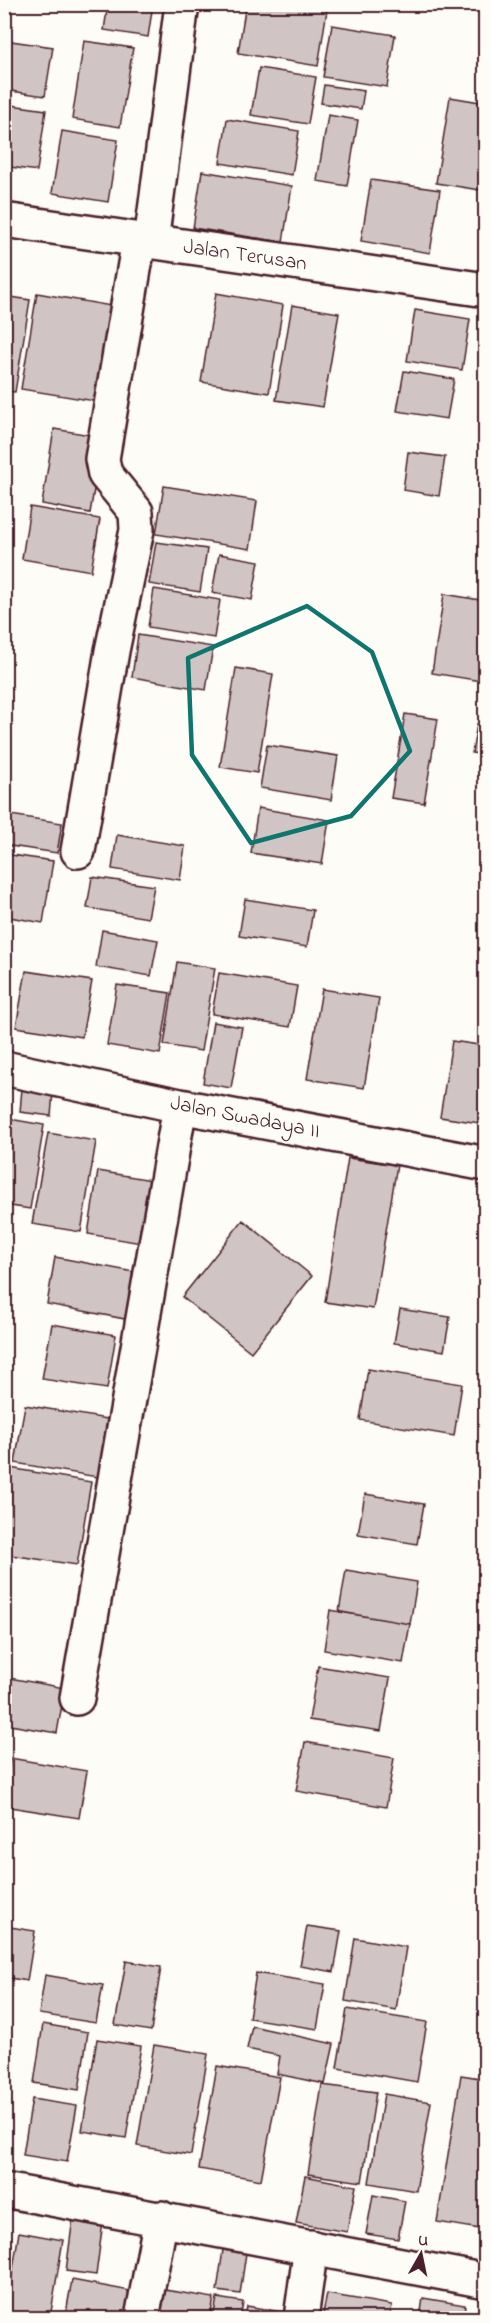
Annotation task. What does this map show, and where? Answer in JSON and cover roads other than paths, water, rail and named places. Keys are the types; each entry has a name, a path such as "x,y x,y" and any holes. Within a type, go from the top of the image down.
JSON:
{"street":[{"path":"78,852 114,640 137,530 136,512 105,474 102,459 145,241 182,4"},
{"name":"Jalan Terusan","path":"4,220 486,290"},
{"name":"Jalan Swadaya II","path":"4,1068 180,1106 486,1164"},
{"path":"77,1698 180,1106"},
{"path":"4,2190 486,2281"},
{"path":"142,2319 161,2218"},
{"path":"301,2319 311,2247"}]}
